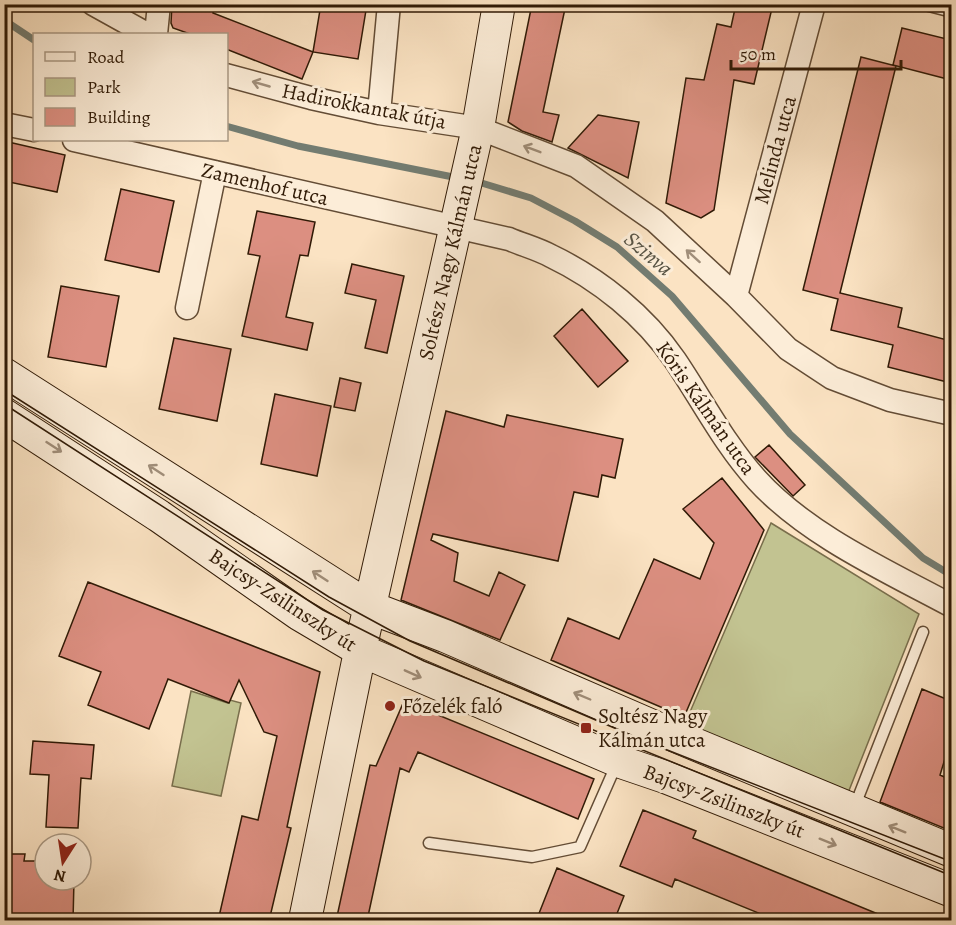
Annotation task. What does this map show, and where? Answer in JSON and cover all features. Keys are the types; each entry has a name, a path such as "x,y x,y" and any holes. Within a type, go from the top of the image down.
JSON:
{"street":[{"path":"93,4 145,33"},
{"path":"156,33 159,4"},
{"path":"379,113 389,4"},
{"name":"Soltész Nagy Kálmán utca","path":"305,921 369,607 476,138 499,4"},
{"name":"Melinda utca","path":"736,296 814,4"},
{"name":"Hadirokkantak útja","path":"228,76 476,138 576,166 655,221 736,296 788,349 832,378 890,400 951,414"},
{"path":"4,124 33,130"},
{"name":"Zamenhof utca","path":"78,141 215,172 459,213"},
{"path":"187,308 215,172"},
{"name":"Kóris Kálmán utca","path":"459,213 509,239 550,255 583,273 622,302 646,325 673,357 739,457 757,480 780,502 837,543 951,606"},
{"name":"Bajcsy-Zsilinszky út","path":"4,374 369,607 445,636 690,743 951,851"},
{"name":"Bajcsy-Zsilinszky út","path":"4,415 159,516 299,614 360,650 618,761 665,777 951,891"}],"lane":[{"path":"921,4 951,12"},
{"path":"853,811 923,632"},
{"path":"429,843 532,857 580,847 618,761"}],"green space":[{"path":"771,523 919,614 846,798 681,733"},
{"path":"191,691 228,703 230,700 241,703 221,796 172,786"}],"building":[{"path":"172,4 214,4 213,13 313,52 302,79 228,50 228,33 187,33 173,28"},
{"path":"321,4 367,4 358,59 313,52"},
{"path":"532,4 566,4 543,112 559,115 552,142 522,131 508,122"},
{"path":"736,4 773,4 754,84 734,80 714,210 701,218 666,203 686,78 704,80 717,24 731,27"},
{"path":"902,28 951,40 951,80 893,65"},
{"path":"861,57 896,66 840,293 902,308 898,327 951,341 951,383 888,367 893,345 831,330 838,299 803,290"},
{"path":"598,115 639,122 628,178 568,148"},
{"path":"4,141 65,155 57,192 4,181"},
{"path":"121,189 174,201 159,272 105,260"},
{"path":"257,211 315,222 308,256 300,255 286,317 313,323 307,350 242,336 260,256 248,254"},
{"path":"352,264 404,276 387,353 365,348 376,300 345,293"},
{"path":"61,286 119,296 106,367 48,357"},
{"path":"582,309 628,361 598,387 554,336"},
{"path":"174,338 231,349 217,421 159,409"},
{"path":"340,378 361,383 355,411 334,407"},
{"path":"275,394 331,406 317,476 261,464"},
{"path":"446,411 504,427 507,415 623,439 615,478 602,475 598,497 574,492 558,561 433,534 431,540 458,553 454,581 489,596 499,572 525,585 500,640 401,600"},
{"path":"769,445 805,485 793,496 755,457"},
{"path":"722,478 764,530 684,717 551,660 568,618 619,639 654,559 700,579 714,543 683,509"},
{"path":"88,582 320,672 287,827 291,828 269,921 218,921 242,816 258,820 277,736 264,732 239,680 229,703 168,679 149,729 88,705 101,672 59,656"},
{"path":"922,689 951,701 951,739 940,775 951,780 951,831 880,802"},
{"path":"404,701 594,779 578,819 418,752 409,772 400,768 367,921 336,921 370,765 376,766"},
{"path":"33,741 94,745 91,779 81,778 78,828 46,827 49,775 30,774"},
{"path":"643,810 696,831 693,838 895,921 778,921 675,879 672,887 620,866"},
{"path":"4,854 25,854 24,861 33,861 33,892 74,892 73,921 4,921"},
{"path":"557,868 624,896 614,921 536,921"}],"waterway":[{"name":"Szinva","path":"4,20 33,39"},
{"name":"Szinva","path":"228,127 298,146 458,178"},
{"name":"Szinva","path":"475,181 531,198 617,247 672,296 790,434 923,558 946,572 952,572"}],"tram line":[{"path":"4,390 329,597 410,641 652,744 952,862"},
{"path":"4,404 323,610 424,661 952,876"}],"place":[{"name":"Főzelék faló","path":"390,706"},
{"name":"Soltész Nagy Kálmán utca","path":"586,728"}]}
